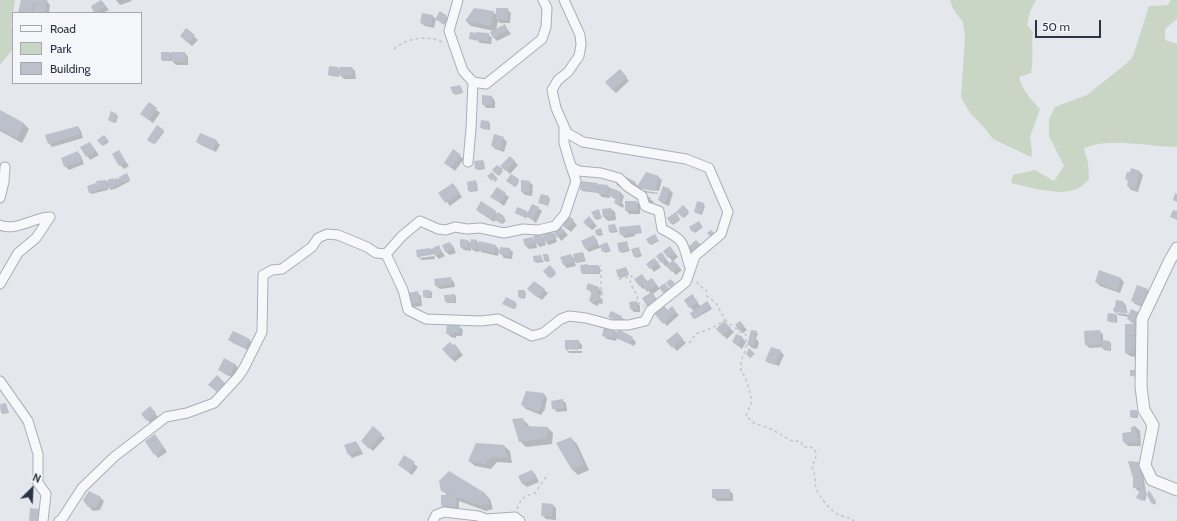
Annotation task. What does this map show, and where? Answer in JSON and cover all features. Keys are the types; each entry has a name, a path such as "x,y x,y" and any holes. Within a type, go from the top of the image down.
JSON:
{"street":[{"path":"458,0 449,31 463,70 473,82 472,129 468,162"},
{"path":"473,82 486,84 542,39 546,27 547,8 543,0"},
{"path":"386,254 403,290 408,310 426,319 481,321 498,319 532,336 543,333 561,319 569,316 586,318 612,325 629,325 645,321 650,311 686,282 695,256 721,234 728,212 709,168 686,159 583,142 567,133 556,108 552,90 558,80 568,72 579,56 582,45 577,28 564,0"},
{"path":"59,521 62,519 82,488 114,457 166,416 187,412 214,403 238,377 262,332 263,275 272,270 282,269 312,247 318,238 327,234 338,235 367,247 376,254 386,254 402,236 420,222 438,229 446,230 455,227 467,229 480,228 504,233 523,229 538,230 555,226 565,214 576,181 564,143 564,126"},
{"path":"571,167 579,171 601,173 619,178 628,187 642,196 645,206 658,211 662,229 677,237 684,245 690,269"},
{"path":"0,198 4,182 5,168"},
{"path":"0,225 13,227 42,217 50,217 36,238 18,253 0,284"},
{"path":"1177,248 1142,319 1141,387 1144,410 1152,425 1145,465 1152,480 1177,490"},
{"path":"0,381 28,421 38,454 38,483 46,494 43,521"},
{"path":"433,521 436,515 444,512 478,516 486,519 517,519"}],"path":[{"path":"394,50 401,43 428,37 441,41 456,50"},
{"path":"600,302 603,292 601,288 601,265"},
{"path":"690,269 700,286 706,290 707,296 716,303 725,320 746,335 746,349 741,361 741,371 746,378 747,387 752,401 746,416 754,423 771,429 794,442 801,442 803,447 815,449 816,456 812,467 815,472 816,488 830,508 839,515 851,518 854,521"},
{"path":"619,279 632,276 630,283 637,295 638,303 650,311"},
{"path":"689,343 696,334 712,328 725,320"},
{"path":"517,519 519,502 527,495 535,493 548,474"}],"green space":[{"path":"0,0 15,0 11,26 12,50 0,65"},
{"path":"950,0 1036,0 1030,12 1027,25 1033,32 1031,73 1019,77 1027,94 1040,109 1030,137 1032,152 1031,157 993,139 970,113 961,97 965,37 963,22 953,9"},
{"path":"1171,0 1177,0 1177,19 1165,29 1165,40 1177,44 1177,147 1130,143 1106,143 1084,148 1088,163 1089,179 1075,190 1066,192 1047,191 1011,183 1013,175 1035,170 1054,181 1064,166 1049,136 1049,120 1055,107 1087,95 1127,63 1133,56 1149,6 1168,5"}],"building":[{"path":"21,0 34,0 31,12 18,12"},
{"path":"36,0 47,0 45,12 33,12"},
{"path":"101,0 106,6 94,12 91,6"},
{"path":"474,8 494,11 490,26 465,21"},
{"path":"496,8 508,8 507,20 496,19"},
{"path":"440,11 447,16 443,24 435,19"},
{"path":"422,13 433,15 431,25 420,23"},
{"path":"505,24 508,30 493,38 490,32"},
{"path":"186,28 195,35 188,43 180,36"},
{"path":"470,32 476,33 475,40 469,39"},
{"path":"476,32 489,33 488,41 476,40"},
{"path":"161,52 170,52 170,60 161,60"},
{"path":"171,52 185,52 185,62 171,61"},
{"path":"329,66 338,67 338,76 328,75"},
{"path":"339,67 352,67 353,75 340,76"},
{"path":"620,69 627,77 612,90 605,82"},
{"path":"460,85 463,92 453,94 450,87"},
{"path":"482,95 492,96 492,105 482,105"},
{"path":"149,102 157,108 149,120 140,114"},
{"path":"0,110 24,123 17,138 0,129"},
{"path":"111,111 117,114 114,123 108,120"},
{"path":"481,120 489,121 488,129 480,128"},
{"path":"157,125 164,130 153,144 147,140"},
{"path":"78,126 80,134 48,144 45,135"},
{"path":"200,133 217,140 213,150 196,142"},
{"path":"494,134 504,137 500,149 491,146"},
{"path":"104,135 108,140 101,145 97,140"},
{"path":"90,142 96,151 86,157 80,147"},
{"path":"453,149 461,155 451,168 444,163"},
{"path":"119,150 126,162 119,166 112,154"},
{"path":"78,151 81,161 64,167 61,158"},
{"path":"510,156 515,161 506,171 500,166"},
{"path":"483,160 484,168 475,169 474,161"},
{"path":"497,165 503,169 497,175 492,170"},
{"path":"1131,168 1140,171 1135,189 1127,186 1128,180 1125,179 1127,172 1130,172"},
{"path":"614,171 636,182 631,192 614,182 615,179 611,177"},
{"path":"492,172 498,179 495,182 487,176"},
{"path":"646,172 659,176 655,191 636,188"},
{"path":"127,173 130,179 122,183 119,177"},
{"path":"511,174 519,179 515,187 506,181"},
{"path":"113,178 115,187 109,189 107,180"},
{"path":"118,178 121,184 115,186 114,179"},
{"path":"106,180 107,188 98,190 96,181"},
{"path":"476,180 477,190 468,191 467,182"},
{"path":"521,180 530,181 529,192 521,192"},
{"path":"581,181 589,182 588,190 580,190"},
{"path":"589,182 598,183 597,192 588,191"},
{"path":"96,183 98,190 89,193 87,186"},
{"path":"453,183 460,193 445,203 438,193"},
{"path":"599,184 608,185 607,195 598,193"},
{"path":"663,186 670,189 665,203 658,200"},
{"path":"497,187 506,193 500,203 490,197"},
{"path":"611,188 621,192 619,199 621,201 620,205 614,203 616,198 608,195"},
{"path":"641,192 651,198 647,205 637,199"},
{"path":"1175,193 1177,194 1177,202 1173,200"},
{"path":"541,194 549,196 547,205 538,203"},
{"path":"481,201 496,211 491,220 476,210"},
{"path":"625,201 637,201 637,210 625,211"},
{"path":"697,201 704,203 700,214 694,212"},
{"path":"532,204 539,207 532,220 526,216"},
{"path":"683,205 689,211 682,217 676,212"},
{"path":"517,207 527,211 525,219 524,217 515,213"},
{"path":"611,208 613,216 603,217 602,209"},
{"path":"599,209 601,217 595,219 591,212"},
{"path":"1173,210 1177,211 1177,220 1170,217"},
{"path":"498,212 505,217 501,224 493,218"},
{"path":"676,212 680,219 671,224 667,218"},
{"path":"568,215 574,220 567,229 560,224"},
{"path":"589,216 594,222 588,227 583,222"},
{"path":"699,221 702,226 692,232 689,227"},
{"path":"615,224 617,231 609,232 608,225"},
{"path":"559,225 565,231 557,238 553,231"},
{"path":"640,225 641,232 620,235 619,227"},
{"path":"601,228 602,234 596,235 595,230"},
{"path":"551,230 554,239 545,242 542,234"},
{"path":"711,230 715,234 712,238 707,233"},
{"path":"541,234 543,242 535,244 533,236"},
{"path":"655,234 658,240 649,244 646,239"},
{"path":"594,235 597,244 585,249 581,241"},
{"path":"532,237 534,244 525,246 523,239"},
{"path":"460,239 468,240 468,248 460,247"},
{"path":"471,239 477,240 476,249 469,248"},
{"path":"696,240 703,247 691,258 684,251"},
{"path":"479,241 496,245 494,253 477,249"},
{"path":"627,241 629,249 619,252 617,243"},
{"path":"450,242 453,249 445,252 442,245"},
{"path":"607,242 610,250 602,252 600,245"},
{"path":"439,245 442,252 435,256 431,249"},
{"path":"670,246 675,253 668,258 663,251"},
{"path":"500,247 510,248 509,256 499,254"},
{"path":"639,247 641,254 634,257 631,249"},
{"path":"430,248 432,255 417,257 416,250"},
{"path":"583,252 585,260 575,262 573,254"},
{"path":"662,252 666,259 661,263 656,256"},
{"path":"543,254 548,254 549,260 544,261"},
{"path":"571,254 573,262 563,265 560,257"},
{"path":"541,255 543,261 534,262 533,256"},
{"path":"654,258 659,263 650,269 646,264"},
{"path":"673,260 679,266 672,272 666,266"},
{"path":"550,265 556,272 549,278 543,271"},
{"path":"580,265 599,265 599,273 581,273"},
{"path":"626,267 629,274 618,277 616,270"},
{"path":"1099,270 1121,278 1117,290 1095,282"},
{"path":"642,274 647,281 652,278 657,285 647,292 642,284 639,286 634,279"},
{"path":"451,277 452,284 435,286 434,279"},
{"path":"670,279 675,283 670,288 666,283"},
{"path":"534,281 545,289 538,298 527,289"},
{"path":"588,283 599,287 597,293 600,295 598,301 596,300 595,303 589,301 592,291 586,289"},
{"path":"665,283 669,289 663,293 659,287"},
{"path":"1137,285 1148,289 1141,305 1131,301"},
{"path":"423,290 430,290 431,297 423,297"},
{"path":"518,290 525,290 524,298 518,297"},
{"path":"418,291 419,302 409,304 407,293"},
{"path":"652,292 658,301 648,308 642,298"},
{"path":"455,294 455,302 445,302 444,295"},
{"path":"692,294 698,302 689,308 684,300"},
{"path":"506,297 516,302 513,309 502,304"},
{"path":"1116,300 1123,301 1123,304 1125,304 1124,309 1126,309 1126,314 1113,311"},
{"path":"637,301 637,309 630,309 629,302"},
{"path":"707,301 711,307 693,319 690,313"},
{"path":"662,304 668,310 672,306 676,311 663,324 653,312"},
{"path":"1131,309 1140,313 1136,323 1127,319"},
{"path":"611,311 622,316 619,322 608,317"},
{"path":"1108,313 1116,314 1115,322 1107,321"},
{"path":"724,321 731,328 723,336 716,329"},
{"path":"740,321 744,326 739,331 735,325"},
{"path":"447,324 460,325 459,333 453,332 452,334 446,334"},
{"path":"1125,324 1138,324 1137,335 1129,336 1138,336 1138,351 1134,351 1134,348 1132,348 1132,353 1125,353"},
{"path":"604,327 614,329 612,338 602,336"},
{"path":"618,329 633,337 629,344 614,337"},
{"path":"751,330 757,331 754,346 747,345"},
{"path":"1100,330 1101,344 1085,345 1084,331"},
{"path":"233,331 250,339 246,348 228,340"},
{"path":"677,332 683,339 672,348 666,341"},
{"path":"736,334 743,337 738,346 732,342"},
{"path":"565,340 579,340 578,350 565,349"},
{"path":"1102,340 1110,341 1110,350 1102,349"},
{"path":"450,342 453,345 455,344 460,351 451,359 442,349"},
{"path":"771,347 781,350 775,365 765,361"},
{"path":"749,348 755,354 750,358 746,354"},
{"path":"224,358 235,364 230,375 218,370"},
{"path":"1130,370 1139,370 1139,377 1130,376"},
{"path":"217,375 225,383 217,392 208,385"},
{"path":"526,391 544,393 542,405 538,412 521,405"},
{"path":"563,399 564,408 552,409 551,401"},
{"path":"6,403 8,412 1,413 0,404"},
{"path":"150,406 156,413 147,421 141,414"},
{"path":"1130,410 1137,410 1137,417 1130,417"},
{"path":"523,418 525,426 548,427 547,438 519,442 512,419"},
{"path":"373,426 382,434 369,449 361,441"},
{"path":"1136,426 1138,443 1123,442 1122,433 1131,432 1131,427"},
{"path":"155,434 164,448 154,455 145,441"},
{"path":"571,437 584,464 572,470 556,443"},
{"path":"356,441 360,450 348,455 344,445"},
{"path":"476,443 504,445 507,458 491,457 485,464 468,461"},
{"path":"404,455 415,462 409,472 398,465"},
{"path":"1128,461 1139,462 1143,487 1133,488 1133,478"},
{"path":"532,470 536,478 522,484 518,476"},
{"path":"449,471 485,493 489,504 480,505 456,497 456,507 441,506 441,495 452,495 441,491 439,481"},
{"path":"1141,488 1146,491 1143,501 1136,498"},
{"path":"712,489 730,489 729,498 712,498"},
{"path":"1149,490 1156,501 1152,504 1147,495"},
{"path":"89,491 101,497 96,507 88,507 83,500"},
{"path":"542,503 553,504 552,516 541,516"},
{"path":"30,508 40,509 38,521 29,521"}]}
